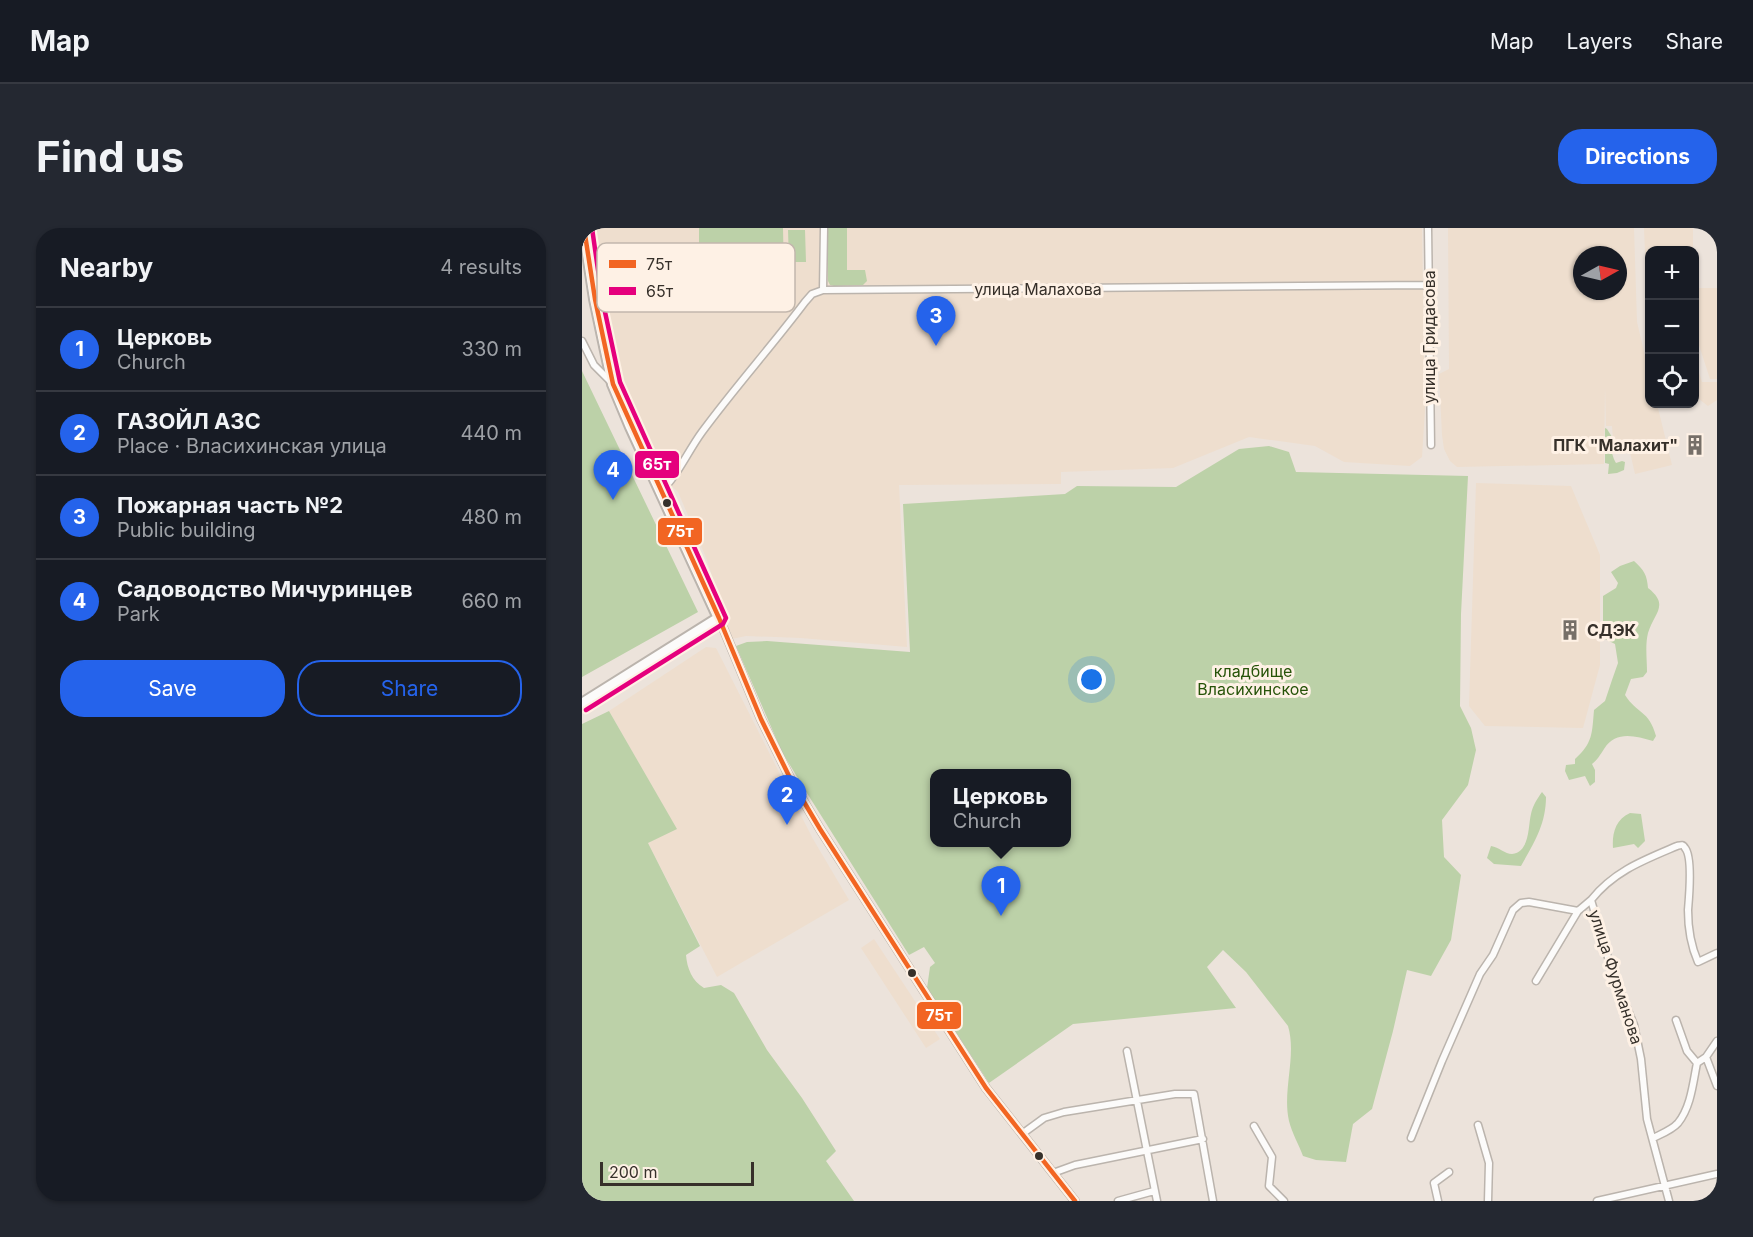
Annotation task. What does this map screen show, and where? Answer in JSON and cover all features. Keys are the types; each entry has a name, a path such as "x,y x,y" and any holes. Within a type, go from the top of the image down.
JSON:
{"highway":[{"path":"584,228 597,308"},
{"path":"582,704 718,618 613,384 598,312"}],"street":[{"path":"660,492 671,483 703,430 805,302 812,294 823,290 824,228"},
{"name":"улица Гридасова","path":"1428,228 1431,445"},
{"name":"улица Малахова","path":"823,290 1428,285"},
{"path":"582,341 594,365 613,384"},
{"path":"718,618 761,719 791,780 820,829 972,1067 1075,1201"},
{"path":"1592,900 1601,888 1617,874 1646,859 1682,845 1688,854 1690,881 1688,911 1690,936 1695,956 1698,962 1717,952"},
{"name":"улица Фурманова","path":"1536,981 1578,911 1592,900 1612,971 1634,1025 1641,1059 1647,1119 1669,1201"},
{"path":"1411,1138 1469,997 1480,974 1493,955 1513,910 1518,904 1528,902 1578,911"},
{"path":"1676,1020 1687,1051 1697,1063"},
{"path":"1653,1138 1677,1125 1683,1116 1689,1103 1697,1063 1706,1057 1717,1041"},
{"path":"1127,1051 1157,1201"},
{"path":"1706,1057 1717,1086"},
{"path":"1022,1134 1044,1119 1064,1112 1194,1094 1213,1201"},
{"path":"1478,1125 1489,1163 1488,1201"},
{"path":"1254,1126 1272,1157 1269,1186 1284,1201"},
{"path":"1053,1173 1075,1165 1203,1139"},
{"path":"1438,1201 1434,1183 1449,1172"},
{"path":"1597,1201 1620,1198 1717,1174"},
{"path":"1118,1201 1154,1191"}],"shaded area":[{"path":"594,228 1422,228 1425,409 1422,457 1410,466 1344,462 1315,446 1249,437 1173,468 1061,472 1061,484 899,485 907,647 801,638 746,636 732,639 707,560 678,492 658,473 626,401 612,351 605,312 795,312 795,243 597,243 597,254"},
{"path":"1448,228 1634,228 1637,322 1645,356 1645,408 1658,408 1672,465 1635,474 1629,448 1614,451 1612,426 1606,426 1605,386 1604,464 1457,467 1450,461 1444,449 1439,374 1449,369"},
{"path":"1644,228 1693,228 1693,246 1645,246 1645,253"},
{"path":"1699,288 1717,288 1717,379 1710,379 1699,345"},
{"path":"1699,373 1702,382 1717,382 1717,400 1708,406 1699,399"},
{"path":"1476,483 1571,486 1600,555 1600,665 1583,728 1485,726 1469,706"},
{"path":"706,647 716,648 813,839 849,900 717,977 648,843 676,828 609,711"},
{"path":"874,939 940,1039 926,1048 861,948"}],"green space":[{"path":"699,228 783,228 783,243 699,243"},
{"path":"827,228 847,228 847,270 865,270 867,281 863,285 830,285"},
{"path":"788,230 805,230 806,262 795,262 795,243 788,243"},
{"path":"582,371 698,612 582,677"},
{"path":"1605,428 1612,437 1611,450 1616,463 1625,462 1624,470 1617,473 1608,474 1609,464 1605,463"},
{"name":"кладбище Власихинское","path":"1269,446 1289,452 1296,472 1468,476 1461,614 1460,706 1471,728 1476,750 1468,785 1442,820 1444,857 1461,875 1451,940 1431,976 1407,970 1372,1109 1353,1124 1346,1162 1316,1160 1303,1156 1290,1125 1287,1109 1291,1049 1288,1026 1246,972 1223,950 1207,967 1236,1008 1073,1024 989,1083 927,988 930,967 935,963 924,947 909,955 805,790 782,752 736,646 747,642 767,641 910,652 903,504 1065,494 1077,486 1176,487 1239,449"},
{"path":"659,455 667,455 672,459 675,464 671,471 663,471 657,466 655,461"},
{"path":"1634,561 1644,573 1648,588 1655,594 1659,604 1647,638 1647,672 1643,677 1631,679 1625,695 1650,721 1656,736 1653,741 1626,736 1614,739 1592,764 1595,770 1595,782 1590,786 1585,776 1569,780 1565,771 1566,765 1575,764 1575,759 1588,743 1594,710 1605,701 1618,663 1615,644 1603,638 1603,596 1616,588 1618,583 1611,572"},
{"path":"609,711 677,829 648,843 700,946 686,955 691,974 704,988 721,985 734,993 767,1050 802,1098 836,1151 826,1161 854,1201 582,1201 582,724"},
{"path":"1542,792 1546,797 1542,825 1521,866 1494,864 1487,858 1491,846 1512,854 1522,849 1527,838 1533,808"},
{"path":"1630,813 1641,814 1645,841 1638,848 1634,844 1613,848 1613,838 1618,823"}],"transit line":[{"name":"75т","path":"584,228 597,308"},
{"name":"65т","path":"592,228 597,263"},
{"name":"75т","path":"598,312 613,384 719,618 761,719 791,780 986,1088 1075,1201"},
{"name":"65т","path":"586,710 723,624 726,618 620,382 605,312"}],"place":[{"name":"Пожарная часть №2","path":"936,346"},
{"name":"ПГК \"Малахит\"","path":"1695,445"},
{"name":"Садоводство Мичуринцев","path":"613,500"},
{"name":"СДЭК","path":"1570,630"},
{"name":"ГАЗОЙЛ АЗС","path":"787,825"},
{"name":"Церковь","path":"1001,916"}]}
